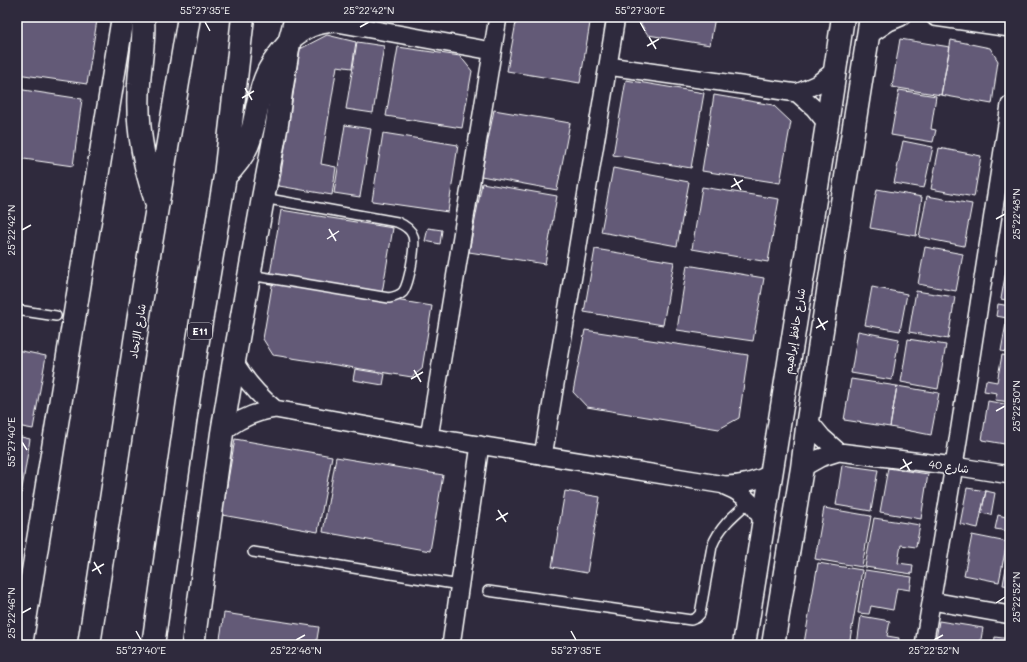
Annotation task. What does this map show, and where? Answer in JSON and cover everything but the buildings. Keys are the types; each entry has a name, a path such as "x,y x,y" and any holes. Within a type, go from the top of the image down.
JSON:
{"main road":[{"path":"21,645 123,17"},
{"path":"143,17 144,44 138,89 139,133 149,181 158,204"},
{"name":"شارع الإتحاد","path":"89,645 139,315 189,17"},
{"name":"E11","path":"153,645 224,176 243,17"},
{"path":"193,645 222,433 262,198 277,124 289,43 296,17"},
{"name":"شارع حافظ إبراهيم","path":"744,645 843,17"},
{"path":"773,645 802,468 808,420 869,26"},
{"path":"224,176 233,168 245,150 253,130 265,78 278,55 289,43"}],"street":[{"path":"429,437 498,17"},
{"path":"543,456 616,17"},
{"path":"869,26 889,22 901,17"},
{"path":"935,17 1009,32"},
{"path":"289,43 299,34 333,20 492,51"},
{"path":"608,66 797,93 817,84 834,72"},
{"path":"797,93 814,108 827,124"},
{"path":"924,645 954,466 1010,105"},
{"path":"234,361 251,387 262,399 275,409"},
{"path":"222,433 241,419 263,411 275,409 429,437 725,485 744,484 763,478 772,473"},
{"path":"808,420 822,437 839,452"},
{"path":"451,645 480,445"},
{"name":"شارع 40","path":"802,468 820,458 839,452 954,466 1010,475"},
{"path":"725,485 734,489 750,501 764,524"},
{"path":"932,601 1010,615"}],"lane":[{"path":"250,275 389,298 396,297 406,288 414,243 410,230 397,222 262,198"},
{"path":"17,310 56,316"},
{"path":"488,591 691,620 700,614 712,546 715,538 729,519 750,501"},
{"path":"253,552 460,585"}]}
